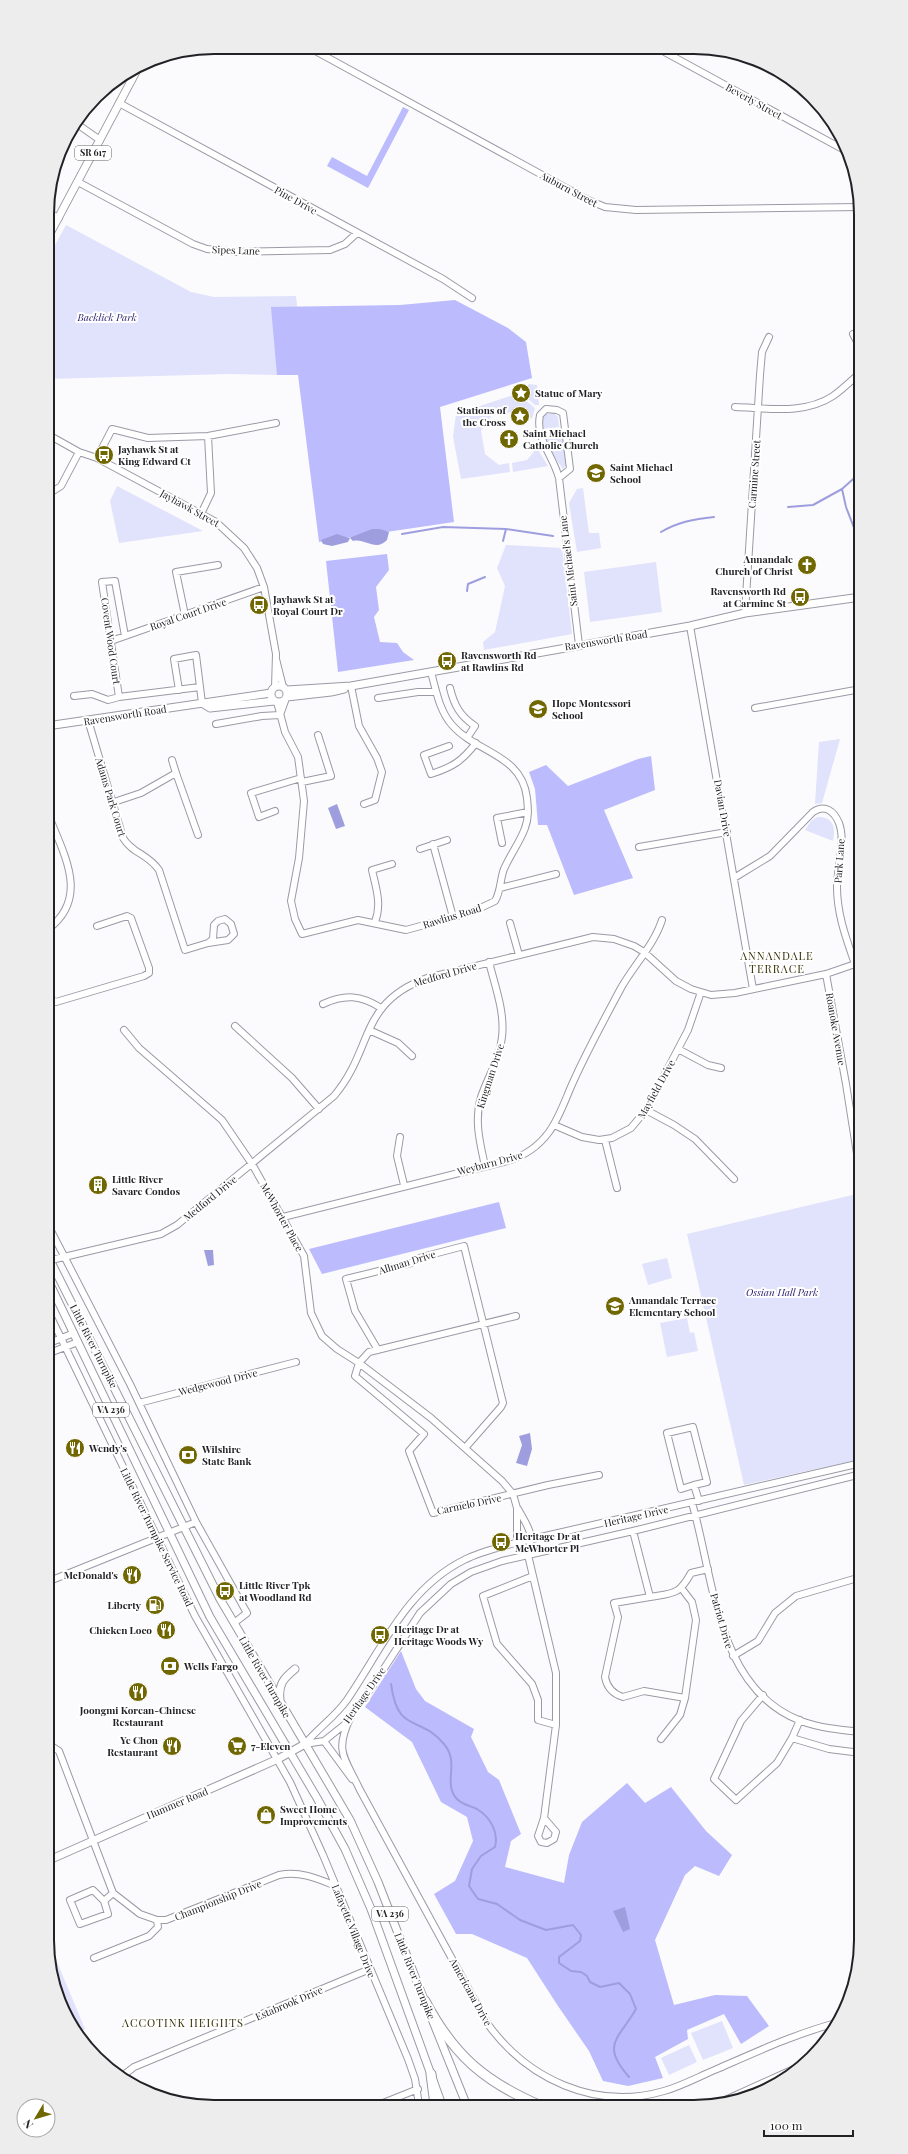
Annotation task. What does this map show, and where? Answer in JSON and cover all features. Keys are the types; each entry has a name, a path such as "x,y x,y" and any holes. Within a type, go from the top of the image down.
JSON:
{"highway":[{"path":"425,2001 452,2044 475,2068 504,2089 528,2100"},
{"path":"431,2074 434,2100"}],"main road":[{"name":"SR 617","path":"54,227 134,75"},
{"name":"Ravensworth Road","path":"54,725 202,703 273,690 286,694 331,692 351,686 690,626 745,613 854,598"},
{"path":"273,690 275,701"},
{"name":"Ravensworth Road","path":"202,703 210,708 275,701 286,694"},
{"name":"Little River Turnpike","path":"54,1271 234,1624 350,1820 369,1860 465,2100"},
{"name":"Little River Turnpike","path":"54,1292 210,1617 333,1826 358,1877 440,2100"},
{"path":"281,1704 280,1687 282,1681 295,1668"},
{"name":"Hummer Road","path":"54,1858 278,1759 305,1744"}],"street":[{"name":"Auburn Street","path":"321,54 588,200 605,206 636,210 854,207"},
{"name":"Beverly Street","path":"668,54 839,147"},
{"name":"Pine Drive","path":"119,103 443,279 472,298"},
{"path":"80,127 100,140"},
{"name":"Sipes Lane","path":"78,182 193,244 216,251 330,250 345,244 356,233"},
{"path":"54,216 59,218"},
{"name":"Carmine Street","path":"745,613 762,352 769,337"},
{"path":"735,407 791,409 821,403 841,391 854,379"},
{"name":"Saint Michael's Lane","path":"559,478 570,469 563,413 557,410 546,409 540,415 540,433 559,478 579,645"},
{"path":"97,458 112,429 148,438 208,436 276,423"},
{"path":"201,514 211,493 208,436"},
{"name":"Jayhawk Street","path":"54,438 79,452 97,458 222,526 244,548 256,568 264,587 276,659 286,694"},
{"path":"54,490 61,486 79,452"},
{"path":"186,615 176,572 218,565"},
{"name":"Covent Wood Court","path":"125,636 116,580 102,582 119,697 200,687"},
{"name":"Royal Court Drive","path":"111,641 264,587"},
{"name":"Davian Drive","path":"690,626 754,989"},
{"path":"179,690 174,659 196,655 202,703"},
{"name":"Jayhawk Street","path":"273,690 276,659"},
{"name":"Rawlins Road","path":"301,780 304,801 302,833 291,901 295,919 302,934 358,920 375,922 390,928 406,930 482,909 495,901 500,888 504,869 525,828 528,812 524,787 512,766 498,755 467,738 446,718 436,692 431,672"},
{"path":"351,686 359,726 377,758 382,772 374,800 364,804"},
{"path":"450,688 453,702 459,713 475,726 467,738"},
{"path":"755,708 854,690"},
{"path":"378,698 418,692 436,692"},
{"path":"74,696 92,694 108,700 119,697"},
{"path":"280,715 286,694"},
{"path":"275,701 285,732 298,757 301,780"},
{"path":"216,724 262,716 280,715"},
{"name":"Adams Park Court","path":"88,720 111,803 126,844 136,852 144,854 152,861 158,870 185,950 208,943 228,940 234,934 231,924 225,919 218,921 214,925 213,939 208,943"},
{"path":"275,811 259,817 251,793 301,780 331,776 318,735"},
{"path":"449,746 424,754 431,774 448,768 461,760 476,743"},
{"path":"172,760 198,835"},
{"path":"111,803 141,793 176,773"},
{"name":"Park Lane","path":"734,878 770,856 813,812 821,808 830,811 836,818 841,832 837,888 840,915 854,952"},
{"path":"502,843 497,818 528,812"},
{"path":"54,831 70,876 72,890 70,902 65,912 54,923"},
{"path":"639,847 727,832"},
{"path":"420,849 448,840"},
{"path":"433,844 453,917"},
{"path":"375,922 379,912 378,892 372,870 392,864"},
{"path":"500,888 556,874"},
{"path":"54,1001 56,1002 144,976 149,973 149,968 131,918 126,917 97,926"},
{"name":"Weyburn Drive","path":"283,1217 517,1158 527,1153 542,1141 554,1125 574,1079 622,987 654,939 662,920"},
{"path":"510,923 518,955"},
{"name":"Medford Drive","path":"54,1259 66,1258 169,1230 334,1096 348,1078 369,1030 381,1008 394,994 411,984 489,962 594,937 624,941 644,952 676,981 701,992 723,995 826,974 854,964"},
{"name":"Kingman Drive","path":"485,1166 478,1130 479,1107 500,1052 502,1035 501,1013 489,962"},
{"name":"Roanoke Avenue","path":"826,974 854,1135"},
{"name":"Mayfield Drive","path":"605,1140 631,1128 646,1110 693,1020 701,992"},
{"path":"323,1004 340,997 353,996 369,1000 381,1008"},
{"path":"236,1026 292,1078 319,1109"},
{"name":"McWhorter Place","path":"124,1030 139,1048 222,1120 252,1164 304,1256 311,1313 318,1331 330,1344 359,1363 431,1418 502,1481 514,1494"},
{"path":"369,1030 398,1043 412,1056"},
{"path":"678,1049 708,1065 721,1068"},
{"path":"646,1110 674,1125 695,1139 734,1179"},
{"path":"554,1125 582,1137 605,1140 617,1188"},
{"path":"400,1137 397,1156 404,1186"},
{"path":"54,1235 139,1402 196,1522 247,1613 234,1624"},
{"name":"Allman Drive","path":"378,1350 355,1311 346,1279 411,1263 422,1256 464,1246 502,1403 501,1407 465,1448"},
{"path":"359,1363 366,1354 378,1350 516,1316"},
{"name":"Little River Turnpike Service Road","path":"54,1324 157,1538 209,1642 278,1759"},
{"path":"54,1341 74,1333"},
{"path":"54,1351 78,1342"},
{"name":"Wedgewood Drive","path":"139,1402 296,1362"},
{"name":"Carmelo Drive","path":"359,1363 355,1376 424,1434 409,1451 433,1513 599,1475"},
{"path":"693,1426 707,1482 694,1485 681,1489 667,1433 693,1426"},
{"name":"Heritage Drive","path":"305,1744 316,1730 333,1717 346,1702 401,1614 417,1595 442,1573 464,1560 519,1542 854,1466"},
{"name":"Heritage Drive","path":"305,1744 324,1741 344,1725 413,1622 428,1604 451,1584 472,1572 502,1561 633,1531 854,1476"},
{"path":"694,1485 699,1501"},
{"path":"514,1494 517,1508 519,1542 528,1555 556,1673 556,1725 544,1818"},
{"name":"Patriot Drive","path":"692,1503 708,1569 733,1656 746,1677 774,1705 800,1720 829,1728 854,1731"},
{"path":"517,1508 532,1539 528,1555"},
{"path":"54,1579 196,1522"},
{"path":"633,1531 650,1597"},
{"path":"685,1698 644,1691 623,1697 611,1691 605,1677 618,1617 614,1603 670,1594 682,1589 691,1573 708,1569"},
{"path":"532,1576 484,1596 497,1644 532,1684 538,1700 538,1720 556,1725"},
{"path":"733,1656 758,1640 775,1613 796,1596 854,1579"},
{"path":"661,1739 680,1715 685,1698 696,1620 692,1602 682,1589"},
{"path":"763,1695 741,1721 714,1779 724,1791 736,1800 777,1763 792,1738 800,1720"},
{"name":"Americana Drive","path":"351,1716 342,1735 342,1753 360,1790 487,2023 504,2046 516,2057 546,2078 575,2090 604,2096 621,2097 650,2095 674,2088 800,2034 830,2025"},
{"path":"792,1738 830,1749 854,1753"},
{"name":"Americana Drive","path":"324,1741 360,1790"},
{"path":"54,1748 59,1751 113,1893 132,1909 157,1920 158,1927 149,1936 94,1958"},
{"name":"Lafayette Village Drive","path":"278,1759 336,1886 418,2088 419,2100"},
{"name":"Championship Drive","path":"157,1920 178,1916 279,1874 306,1875 336,1886"},
{"path":"93,1890 104,1901 108,1914 80,1924 70,1900 93,1890"},
{"path":"104,1901 113,1893"},
{"name":"Estabrook Drive","path":"126,2074 134,2067 370,1969"},
{"path":"390,2100 418,2088"}],"green space":[{"name":"Backlick Park","path":"66,225 191,292 214,297 296,296 304,365 277,366 277,375 229,374 54,379 54,247"},
{"path":"529,384 537,385 539,405 535,405 527,398 528,392 524,391"},
{"path":"516,394 519,396 519,399 524,399 535,408 532,419 520,411 492,415 481,431 485,454 499,465 509,463 510,472 461,479 453,437 456,414"},
{"path":"554,413 558,417 559,427 543,429 543,416"},
{"path":"559,435 562,437 566,465 563,469 550,451 546,439"},
{"path":"537,448 548,466 513,472 512,463 527,460"},
{"path":"117,486 203,531 119,543 110,501"},
{"path":"583,488 589,533 599,533 601,548 577,552 569,503 577,489"},
{"path":"506,545 562,548 572,634 484,650 483,642 495,632 505,586 497,568"},
{"path":"656,562 662,612 590,622 584,572"},
{"path":"840,739 822,803 815,804 819,742"},
{"path":"817,817 827,818 832,823 834,831 833,841 805,830 811,821"},
{"name":"Ossian Hall Park","path":"854,1195 854,1461 744,1485 687,1234"},
{"path":"667,1258 672,1278 648,1285 642,1264"},
{"path":"687,1318 690,1333 694,1332 698,1351 667,1357 660,1323"},
{"path":"55,1956 85,2029 82,2030 81,2029 66,2001 59,1981"},
{"path":"722,2021 733,2048 703,2060 691,2033"},
{"path":"689,2045 697,2062 669,2075 661,2058"}],"shaded area":[{"path":"403,107 409,110 368,188 327,166 332,157 367,176"},
{"path":"455,300 508,328 526,342 532,378 440,407 454,522 319,542 298,375 277,375 271,307 400,305"},
{"path":"372,529 380,529 389,532 387,540 379,545 375,545 362,541 353,541 350,538 348,542 332,546 323,544 321,540 337,534 349,538"},
{"path":"387,554 389,570 376,587 379,610 374,617 380,642 397,643 403,652 414,660 338,672 326,561"},
{"path":"651,756 655,790 604,810 633,878 574,895 547,825 538,825 535,789 529,772 546,765 568,786 638,759"},
{"path":"337,804 345,826 336,829 328,808"},
{"path":"499,1202 506,1228 322,1274 309,1249"},
{"path":"204,1250 213,1250 214,1265 208,1266"},
{"path":"530,1433 532,1449 527,1466 516,1463 522,1445 519,1436"},
{"path":"401,1651 416,1689 425,1701 474,1729 471,1737 488,1772 499,1780 521,1834 511,1841 505,1867 564,1883 569,1855 582,1822 627,1783 645,1803 671,1787 706,1831 732,1855 719,1876 695,1866 685,1875 655,1940 674,2005 715,1995 747,1996 769,2026 741,2044 724,2014 687,2030 688,2039 655,2057 663,2078 628,2086 603,2081 589,2051 527,1958 472,1934 456,1934 434,1894 455,1881 473,1841 467,1817 441,1802 412,1742 365,1707"},
{"path":"625,1907 630,1929 623,1932 613,1911"}],"waterway":[{"path":"854,478 842,489 846,507 854,528"},
{"path":"788,507 813,505 842,489"},
{"path":"661,532 686,522 714,517"},
{"path":"402,534 443,527 506,529 553,536"},
{"path":"503,541 506,529"},
{"path":"467,591 468,584 485,577"},
{"path":"391,1684 394,1700 399,1711 404,1717 435,1735 449,1751 451,1758 452,1792 456,1798 463,1804 482,1812 492,1825 496,1836 495,1847 481,1856 472,1869 469,1886 478,1899 497,1904 520,1920 546,1930 573,1925 581,1935 580,1941 559,1957 559,1963 571,1971 581,1972 587,1976 590,1982 600,1987 619,1983 630,1994 636,2009 615,2042 614,2049 615,2057 629,2077"}],"place":[{"name":"Statue of Mary","path":"521,393"},
{"name":"Stations of the Cross","path":"520,416"},
{"name":"Saint Michael Catholic Church","path":"509,439"},
{"name":"Jayhawk St at King Edward Ct","path":"104,455"},
{"name":"Saint Michael School","path":"596,473"},
{"name":"Annandale Church of Christ","path":"807,565"},
{"name":"Ravensworth Rd at Carmine St","path":"800,597"},
{"name":"Jayhawk St at Royal Court Dr","path":"259,605"},
{"name":"Ravensworth Rd at Rawlins Rd","path":"447,661"},
{"name":"Hope Montessori School","path":"538,709"},
{"name":"Little River Savare Condos","path":"98,1185"},
{"name":"Annandale Terrace Elementary School","path":"615,1306"},
{"name":"Wendy's","path":"75,1448"},
{"name":"Wilshire State Bank","path":"188,1455"},
{"name":"Heritage Dr at McWhorter Pl","path":"501,1542"},
{"name":"McDonald's","path":"132,1575"},
{"name":"Little River Tpk at Woodland Rd","path":"225,1591"},
{"name":"Liberty","path":"155,1605"},
{"name":"Chicken Loco","path":"166,1630"},
{"name":"Heritage Dr at Heritage Woods Wy","path":"380,1635"},
{"name":"Wells Fargo","path":"170,1666"},
{"name":"Joongmi Korean-Chinese Restaurant","path":"138,1692"},
{"name":"Ye Chon Restaurant","path":"172,1746"},
{"name":"7-Eleven","path":"237,1746"},
{"name":"Sweet Home Improvements","path":"266,1815"}],"district":[{"name":"ANNANDALE TERRACE","path":"777,962"},
{"name":"ACCOTINK HEIGHTS","path":"183,2023"}]}
